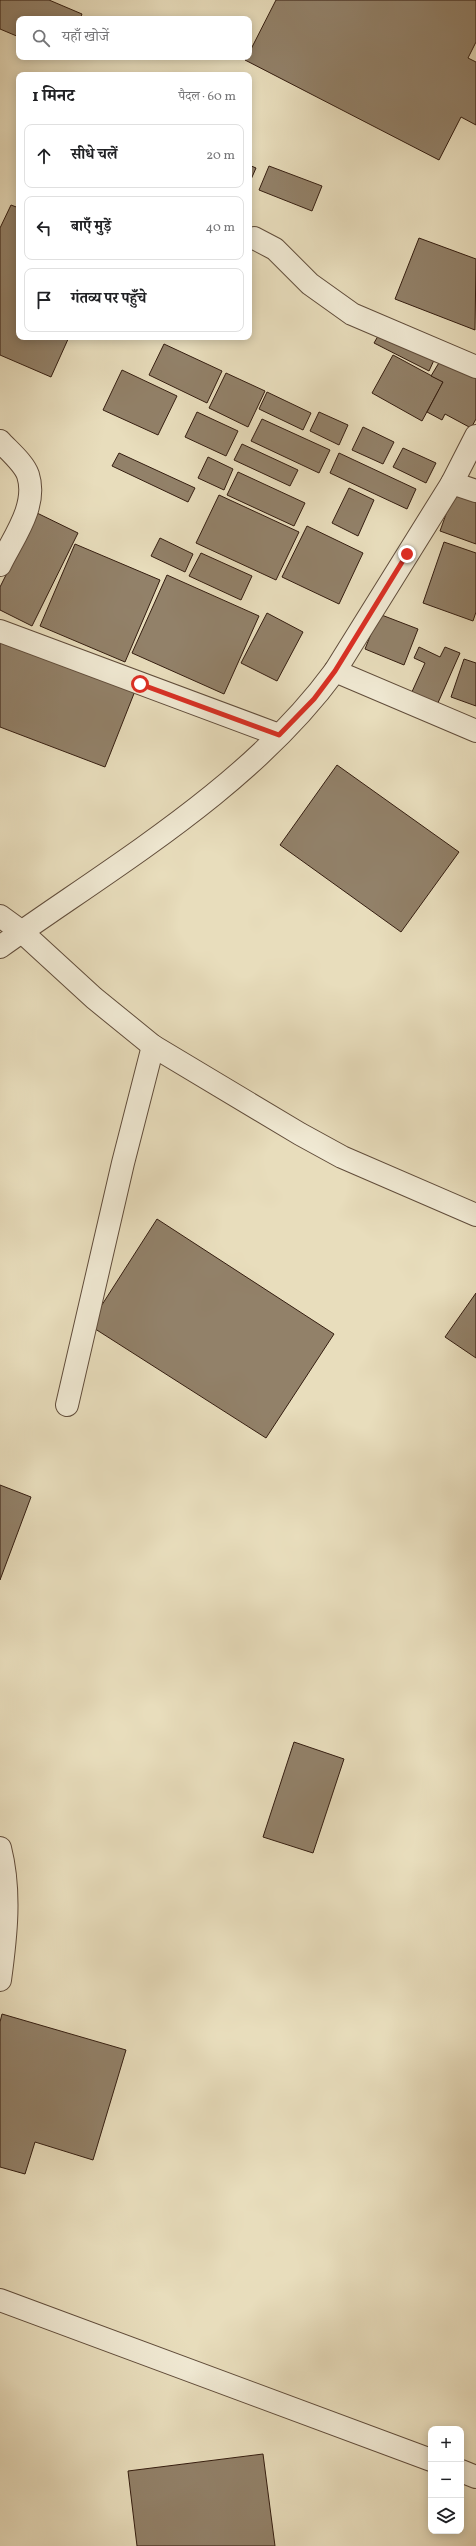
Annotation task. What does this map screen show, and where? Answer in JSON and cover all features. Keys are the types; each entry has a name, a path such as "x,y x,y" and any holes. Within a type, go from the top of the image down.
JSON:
{"street":[{"path":"254,238 275,249 310,284 352,314 476,367"},
{"path":"0,947 89,887 199,806 279,735 314,699 335,671 452,483 476,436"},
{"path":"0,441 28,473 30,491 27,510 0,565"},
{"path":"452,483 476,491"},
{"path":"0,631 279,735"},
{"path":"335,671 476,731"},
{"path":"0,916 22,932 94,998 154,1046 300,1134 342,1157 476,1215"},
{"path":"67,1405 123,1164 154,1046"},
{"path":"0,1848 5,1869 6,1894 5,1945 0,1980"},
{"path":"0,2300 428,2459"},
{"path":"464,2472 476,2477"}],"building":[{"path":"0,0 49,0 82,14 81,16 16,16 16,36 0,29"},
{"path":"276,0 476,0 476,42 468,58 476,62 476,125 461,117 439,160 245,60 252,60 252,47"},
{"path":"252,166 256,168 252,177"},
{"path":"269,166 322,186 312,211 259,190"},
{"path":"11,205 16,207 16,340 68,340 51,377 0,355 0,228"},
{"path":"419,238 476,259 475,330 395,299"},
{"path":"381,331 435,358 429,371 374,343"},
{"path":"164,344 222,371 207,403 149,375"},
{"path":"393,355 443,382 422,421 372,393"},
{"path":"443,356 476,374 476,419 471,428 445,414 442,420 427,412 443,382 431,376"},
{"path":"122,370 177,396 158,435 103,410"},
{"path":"226,373 265,391 248,427 209,408"},
{"path":"267,392 311,413 303,430 259,409"},
{"path":"197,412 238,431 226,456 185,437"},
{"path":"319,412 348,425 339,445 310,431"},
{"path":"262,419 330,450 319,473 251,441"},
{"path":"363,427 394,442 383,464 352,450"},
{"path":"242,444 298,470 290,486 234,460"},
{"path":"403,448 436,463 426,483 393,467"},
{"path":"119,453 195,488 188,502 112,466"},
{"path":"339,453 416,489 407,509 330,473"},
{"path":"208,457 233,469 224,490 198,478"},
{"path":"238,472 305,503 294,526 227,495"},
{"path":"349,488 374,500 358,536 332,523"},
{"path":"454,492 476,500 476,544 440,531"},
{"path":"219,495 299,532 276,580 196,543"},
{"path":"37,513 78,533 32,626 0,610 0,587"},
{"path":"307,526 363,553 339,604 282,577"},
{"path":"160,538 193,554 185,572 151,556"},
{"path":"444,542 476,553 476,612 473,621 423,603"},
{"path":"75,544 160,580 125,662 40,626"},
{"path":"201,553 252,576 241,600 189,576"},
{"path":"167,575 259,616 224,694 132,653"},
{"path":"267,613 303,632 277,681 241,663"},
{"path":"379,614 418,629 404,665 365,649"},
{"path":"0,640 135,691 105,767 0,727"},
{"path":"419,647 440,657 445,647 460,653 437,705 411,694 425,663 414,658"},
{"path":"464,659 476,663 476,706 451,697"},
{"path":"337,765 459,852 401,932 280,845"},
{"path":"157,1219 334,1334 266,1438 89,1325"},
{"path":"476,1293 476,1358 445,1337"},
{"path":"0,1485 31,1497 0,1580"},
{"path":"294,1742 344,1759 313,1853 263,1837"},
{"path":"2,2014 126,2050 93,2160 35,2142 25,2174 0,2167 0,2022"},
{"path":"263,2454 275,2546 137,2546 128,2471"}],"route":[{"path":"140,684 279,735 314,699 335,671 407,554"}]}
